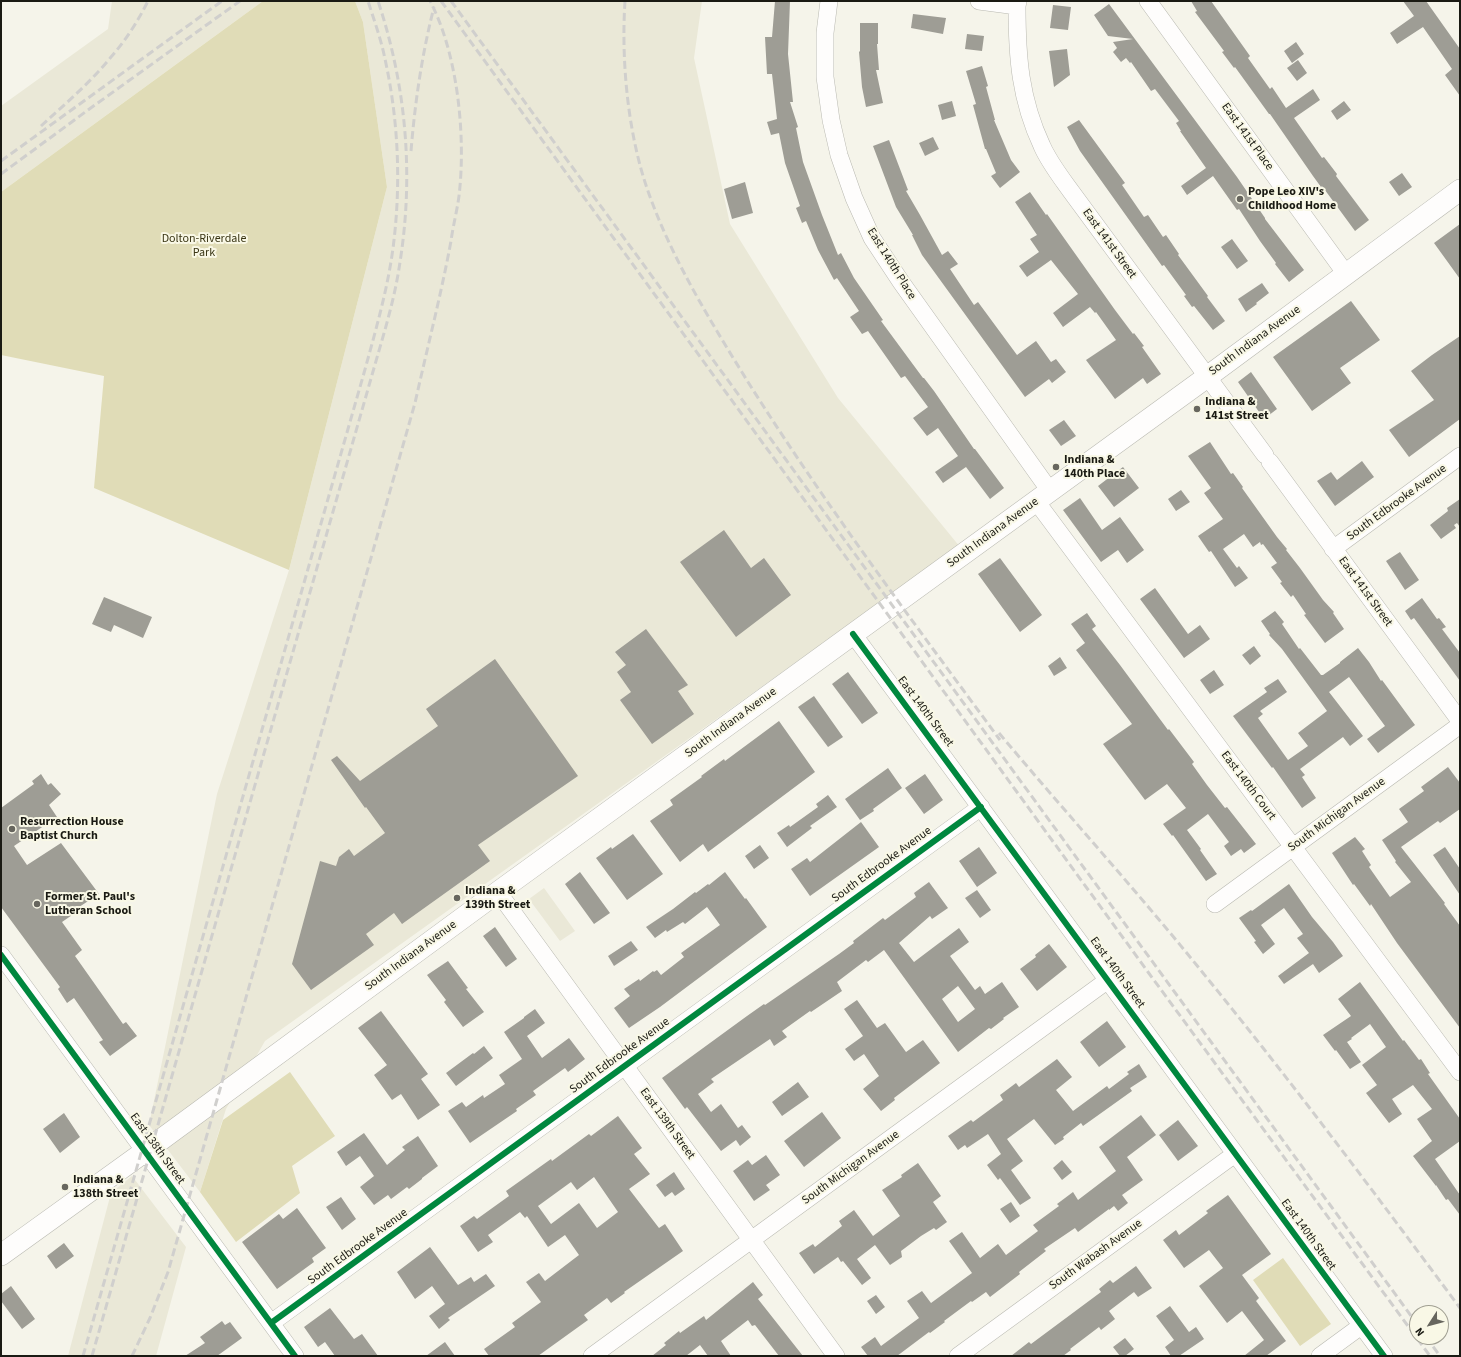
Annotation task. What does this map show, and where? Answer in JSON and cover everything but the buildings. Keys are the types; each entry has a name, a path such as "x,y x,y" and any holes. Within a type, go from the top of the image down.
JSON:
{"main road":[{"name":"South Indiana Avenue","path":"1,1255 145,1152 498,892 1207,377 1460,190"}],"street":[{"name":"East 140th Place","path":"829,1 825,33 825,77 831,120 839,155 854,198 872,238 1043,496"},
{"path":"980,1 1017,4"},
{"name":"East 141st Place","path":"1148,1 1346,274"},
{"name":"East 141st Street","path":"1017,4 1017,48 1021,81 1030,120 1042,148 1074,196 1460,721"},
{"name":"South Edbrooke Avenue","path":"1333,549 1460,456"},
{"name":"East 140th Court","path":"1043,496 1101,588 1460,1072"},
{"name":"East 140th Street","path":"853,634 1384,1356"},
{"name":"South Michigan Avenue","path":"1214,904 1460,725"},
{"name":"South Edbrooke Avenue","path":"271,1323 981,807"},
{"name":"East 139th Street","path":"498,892 836,1356"},
{"name":"East 138th Street","path":"1,955 295,1356"},
{"name":"South Michigan Avenue","path":"592,1356 1108,980"},
{"name":"South Wabash Avenue","path":"958,1356 1235,1154"},
{"path":"1320,1356 1362,1326"}],"shaded area":[{"path":"112,1 263,1 1,192 1,106 108,29"},
{"path":"355,1 702,1 694,58 730,224 838,398 965,553 858,618 265,1041 226,1109 200,1192 149,1125 217,794 289,570 387,187 363,22"},
{"path":"544,888 575,931 560,941 529,899"},
{"path":"132,1176 186,1247 156,1356 68,1356 111,1193"}],"green space":[{"name":"Dolton-Riverdale Park","path":"263,1 355,1 363,22 387,187 289,570 94,488 104,376 1,355 1,192"},
{"path":"290,1072 335,1136 292,1166 300,1193 236,1242 200,1192 223,1120"},
{"path":"1283,1258 1331,1324 1300,1346 1253,1280"}],"railway":[{"path":"41,126 103,67 127,37 148,1"},
{"path":"1,161 222,1"},
{"path":"1,174 240,1"},
{"path":"83,1356 364,373 392,257 398,172 393,104 382,44 368,1"},
{"path":"92,1356 382,342 395,289 404,229 407,163 401,97 388,33 378,1"},
{"path":"132,1356 150,1318 168,1272 415,403 443,282 459,196 461,173 460,122 458,96 453,70 440,22 430,1"},
{"path":"441,1 1148,972 1430,1356"},
{"path":"451,1 1409,1313"},
{"path":"625,1 625,74 631,124 636,148 649,194 669,243 681,267 748,382 808,474 871,564 1000,740"},
{"path":"411,151 420,78 434,7"},
{"path":"999,733 1153,912 1269,1055 1460,1308"},
{"path":"1432,1345 1440,1356"}],"cycle path":[{"path":"853,634 1384,1356"},
{"path":"271,1323 981,807"},
{"path":"1,955 295,1356"}],"place":[{"name":"Pope Leo XIV's Childhood Home","path":"1240,199"},
{"name":"Indiana & 141st Street","path":"1197,409"},
{"name":"Indiana & 140th Place","path":"1056,467"},
{"name":"Resurrection House Baptist Church","path":"12,829"},
{"name":"Indiana & 139th Street","path":"457,898"},
{"name":"Former St. Paul's Lutheran School","path":"37,904"},
{"name":"Indiana & 138th Street","path":"65,1187"}]}
